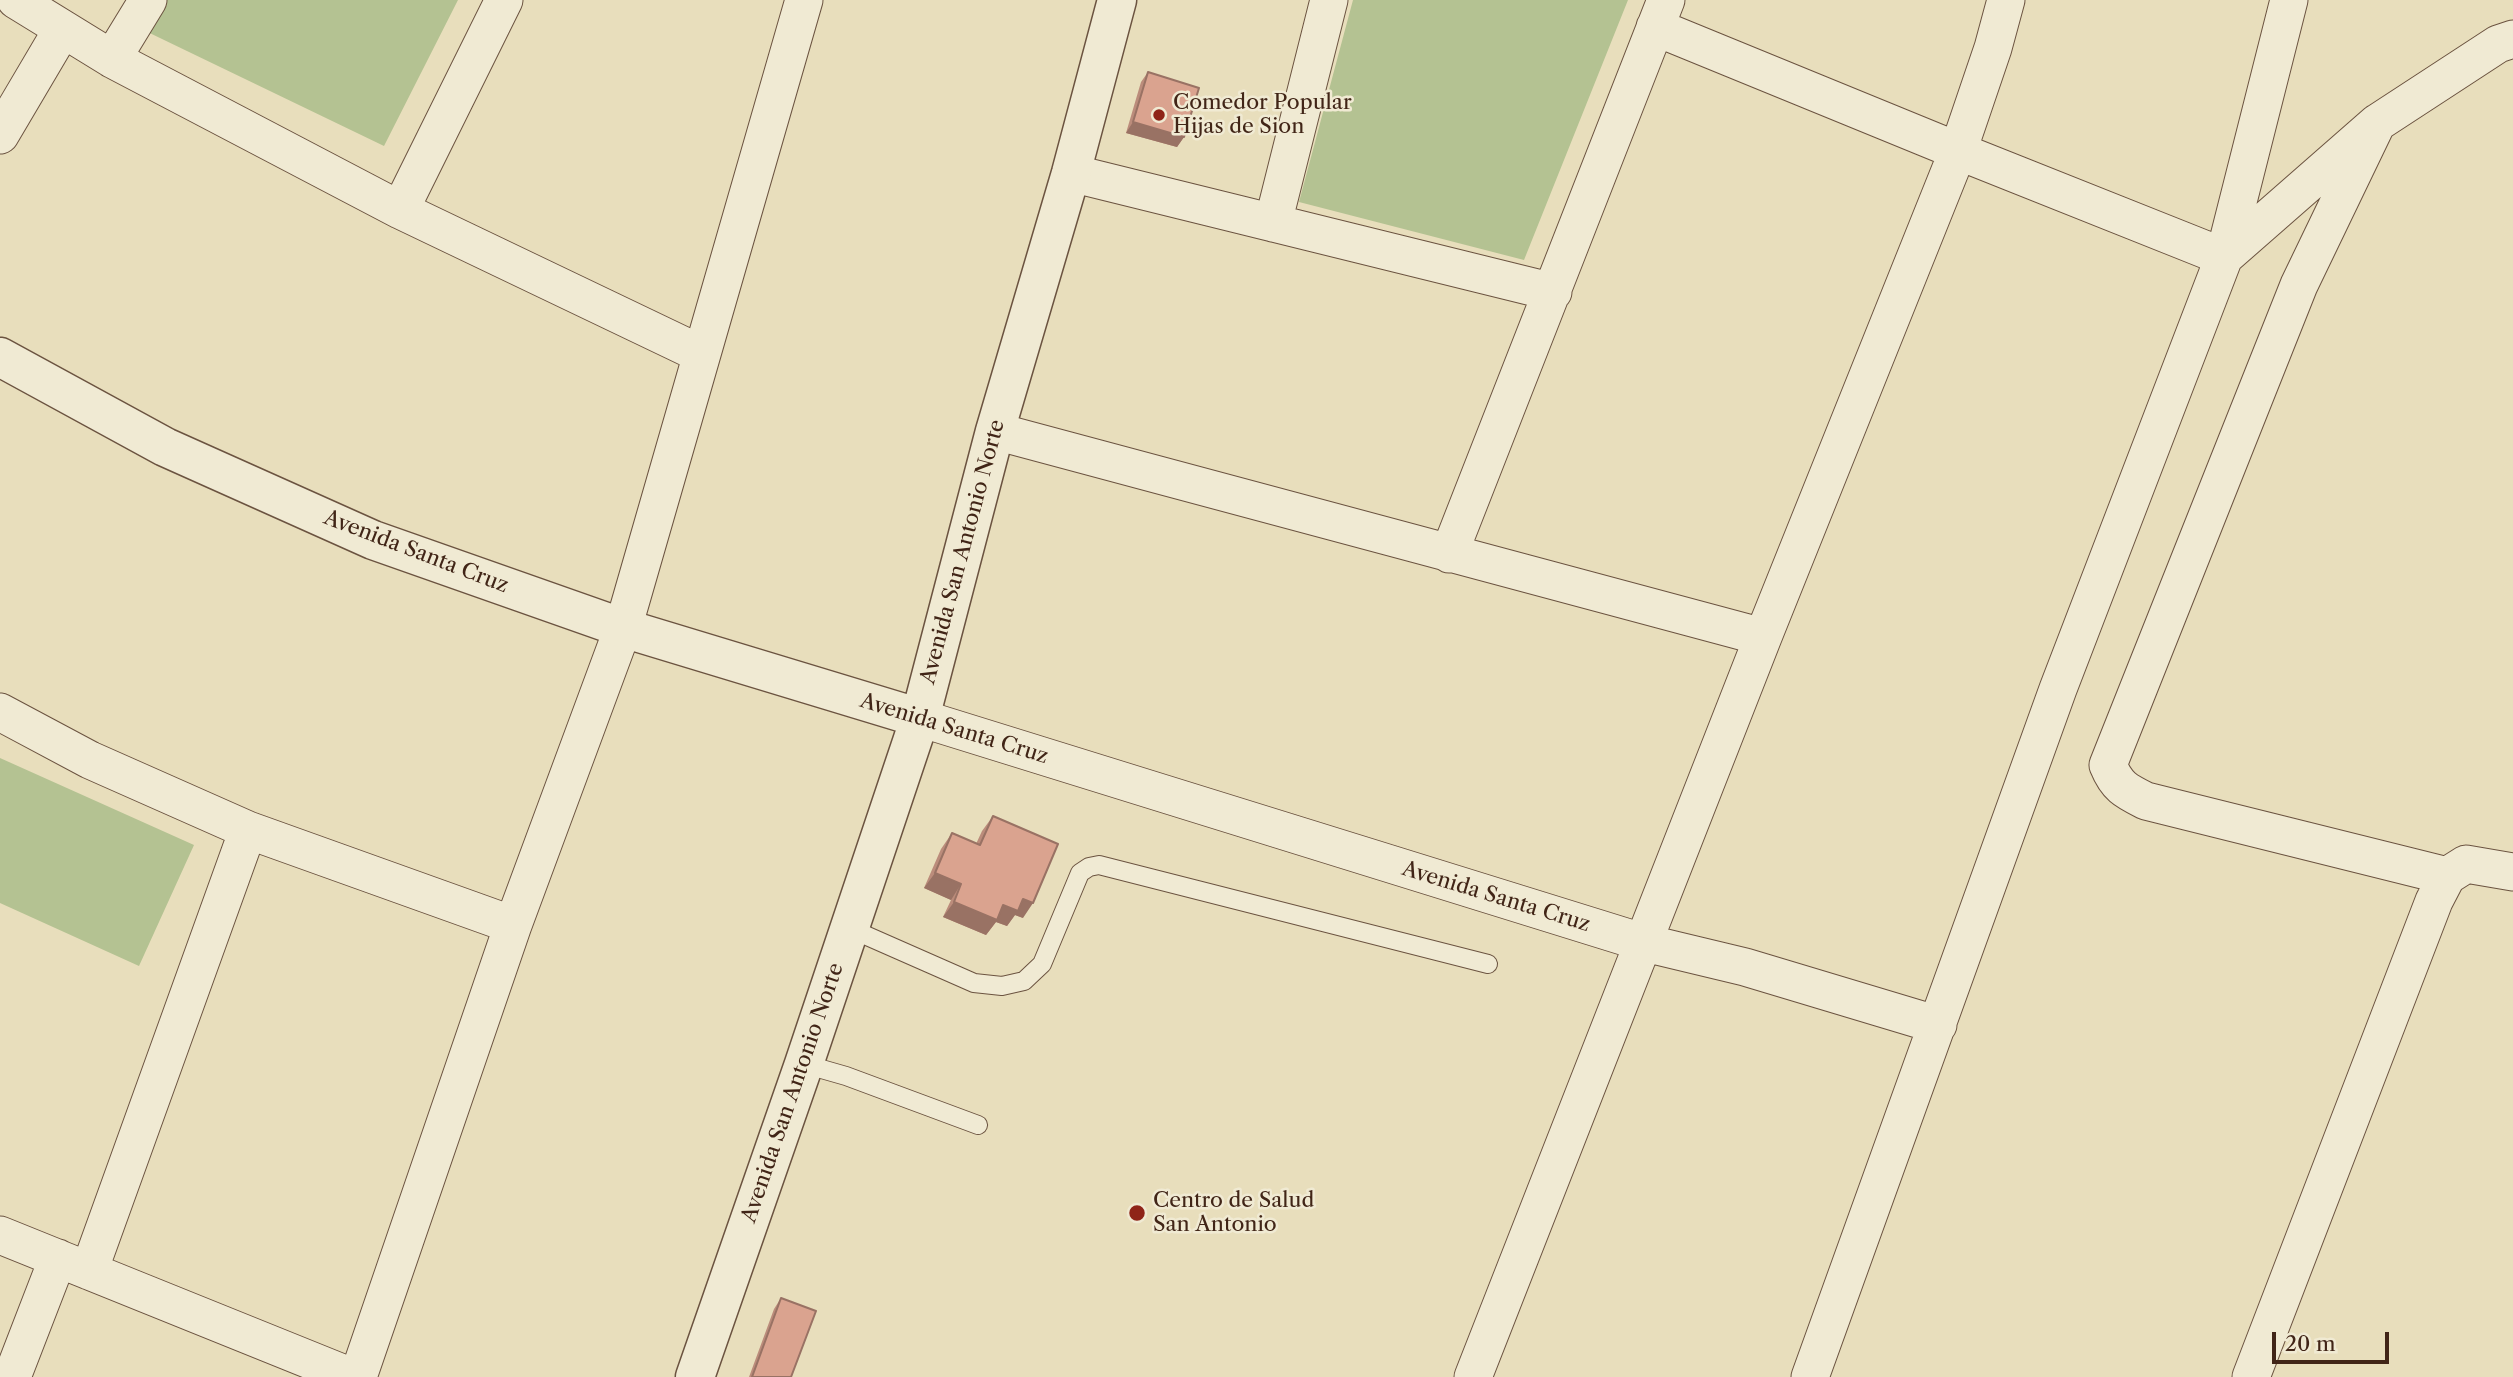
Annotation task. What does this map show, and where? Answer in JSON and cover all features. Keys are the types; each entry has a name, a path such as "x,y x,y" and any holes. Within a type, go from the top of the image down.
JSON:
{"street":[{"path":"16,0 112,59 400,210 701,354"},
{"path":"112,59 148,0"},
{"path":"400,210 504,0"},
{"path":"358,1377 513,925 622,628 804,0"},
{"name":"Avenida San Antonio Norte","path":"695,1377 920,718 995,431 1071,173 1117,0"},
{"path":"1273,223 1329,0"},
{"path":"1473,1377 1763,637 1958,152 2006,0"},
{"path":"1810,1377 2058,689 2224,257 2289,0"},
{"path":"1449,554 1660,13 1958,152 2224,257"},
{"path":"0,135 62,30"},
{"path":"2224,257 2377,123 2498,44 2513,39"},
{"path":"2377,123 2299,285 2108,765 2115,781 2126,791 2146,801 2447,876"},
{"path":"1071,173 1553,292"},
{"name":"Avenida Santa Cruz","path":"0,357 165,447 373,540 622,628 1644,943 1745,967 1938,1024"},
{"path":"995,431 1763,637"},
{"path":"0,712 90,760 248,830 513,925"},
{"path":"12,1377 73,1264 248,830"},
{"path":"2250,1377 2434,901 2447,876 2466,864 2513,872"},
{"path":"0,1235 352,1377"}],"lane":[{"path":"849,928 974,982 1002,986 1024,981 1042,964 1080,873 1099,865 1488,964"},
{"path":"804,1064 846,1076 978,1125"}],"green space":[{"path":"149,0 458,0 384,146 133,25"},
{"path":"1353,0 1628,0 1524,260 1299,202"},
{"path":"0,758 194,845 139,966 0,903"}],"building":[{"name":"Comedor Popular Hijas de Sion","path":"1148,72 1199,88 1184,137 1133,122"},
{"path":"993,816 1058,844 1033,903 1023,899 1018,911 1003,905 997,920 954,902 961,884 935,873 952,833 980,845"},
{"path":"781,1298 816,1311 791,1377 752,1377"}],"place":[{"name":"Comedor Popular Hijas de Sion","path":"1159,115"},
{"name":"Centro de Salud San Antonio","path":"1137,1213"}]}
